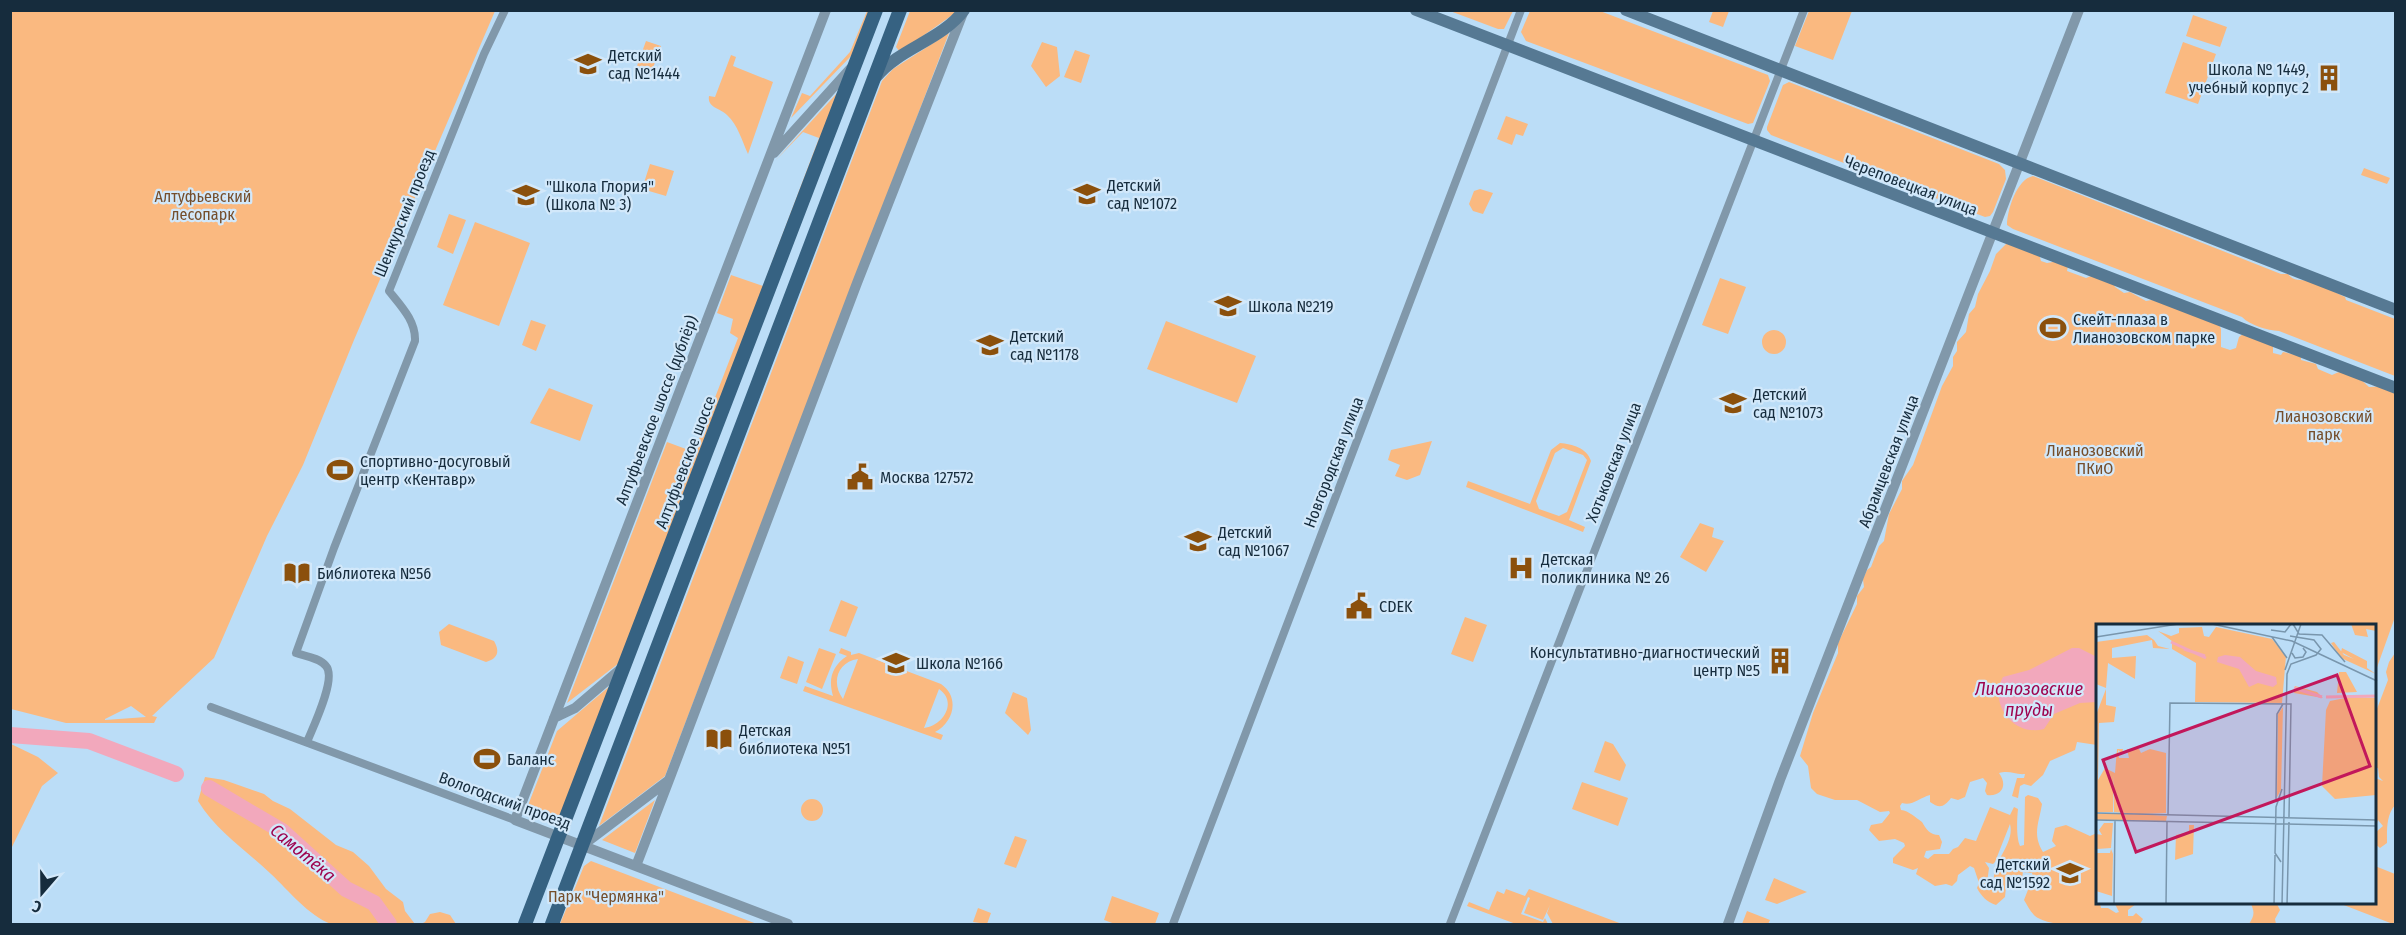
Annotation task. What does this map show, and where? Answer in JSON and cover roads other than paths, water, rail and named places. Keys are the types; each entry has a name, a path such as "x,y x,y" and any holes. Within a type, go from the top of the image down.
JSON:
{"main road":[{"name":"Алтуфьевское шоссе","path":"525,924 876,10"},
{"path":"552,924 900,10"},
{"name":"Череповецкая улица","path":"1416,10 2396,388"},
{"path":"1626,10 2396,310"},
{"path":"872,82 888,63 924,42 964,12"}],"street":[{"name":"Шенкурский проезд","path":"307,742 326,693 330,673 328,667 322,662 296,653 333,548 415,341 413,325 407,313 389,291 484,54 504,10"},
{"name":"Алтуфьевское шоссе (дублёр)","path":"515,820 826,10"},
{"name":"Новгородская улица","path":"1173,924 1521,10"},
{"name":"Хотьковская улица","path":"1450,924 1804,10"},
{"name":"Абрамцевская улица","path":"1728,924 1780,780 2079,10"},
{"path":"636,866 853,294 964,12"},
{"path":"769,158 856,62"},
{"path":"554,718 575,708 625,665"},
{"name":"Вологодский проезд","path":"211,707 584,845 788,924"},
{"path":"584,845 669,780"}],"water":[{"name":"Лианозовские пруды","path":"2072,648 2079,648 2096,656 2096,702 2080,703 2054,714 2044,729 2023,728 2014,723 2001,707 1999,687 2003,677 2029,670"}],"waterway":[{"name":"Самотёка","path":"10,735 89,741 176,774"},
{"name":"Самотёка","path":"209,788 282,831 346,889 374,903 389,924"}],"place":[{"name":"Детский сад №1444","path":"588,64"},
{"name":"Школа № 1449, учебный корпус 2","path":"2329,78"},
{"name":"Детский сад №1072","path":"1087,194"},
{"name":"\"Школа Глория\" (Школа № 3)","path":"526,195"},
{"name":"Школа №219","path":"1228,306"},
{"name":"Скейт-плаза в Лианозовском парке","path":"2053,328"},
{"name":"Детский сад №1178","path":"990,345"},
{"name":"Детский сад №1073","path":"1733,403"},
{"name":"Спортивно-досуговый центр «Кентавр»","path":"340,470"},
{"name":"Москва 127572","path":"860,477"},
{"name":"Детский сад №1067","path":"1198,541"},
{"name":"Детская поликлиника № 26","path":"1521,568"},
{"name":"Библиотека №56","path":"297,573"},
{"name":"CDEK","path":"1359,606"},
{"name":"Консультативно-диагностический центр №5","path":"1780,661"},
{"name":"Школа №166","path":"896,663"},
{"name":"Детская библиотека №51","path":"719,739"},
{"name":"Баланс","path":"487,759"},
{"name":"Детский сад №1592","path":"2070,873"}],"park label":[{"name":"Алтуфьевский лесопарк","path":"203,205"},
{"name":"Лианозовский парк","path":"2324,425"},
{"name":"Лианозовский ПКиО","path":"2095,459"},
{"name":"Парк \"Чермянка\"","path":"606,896"}]}
